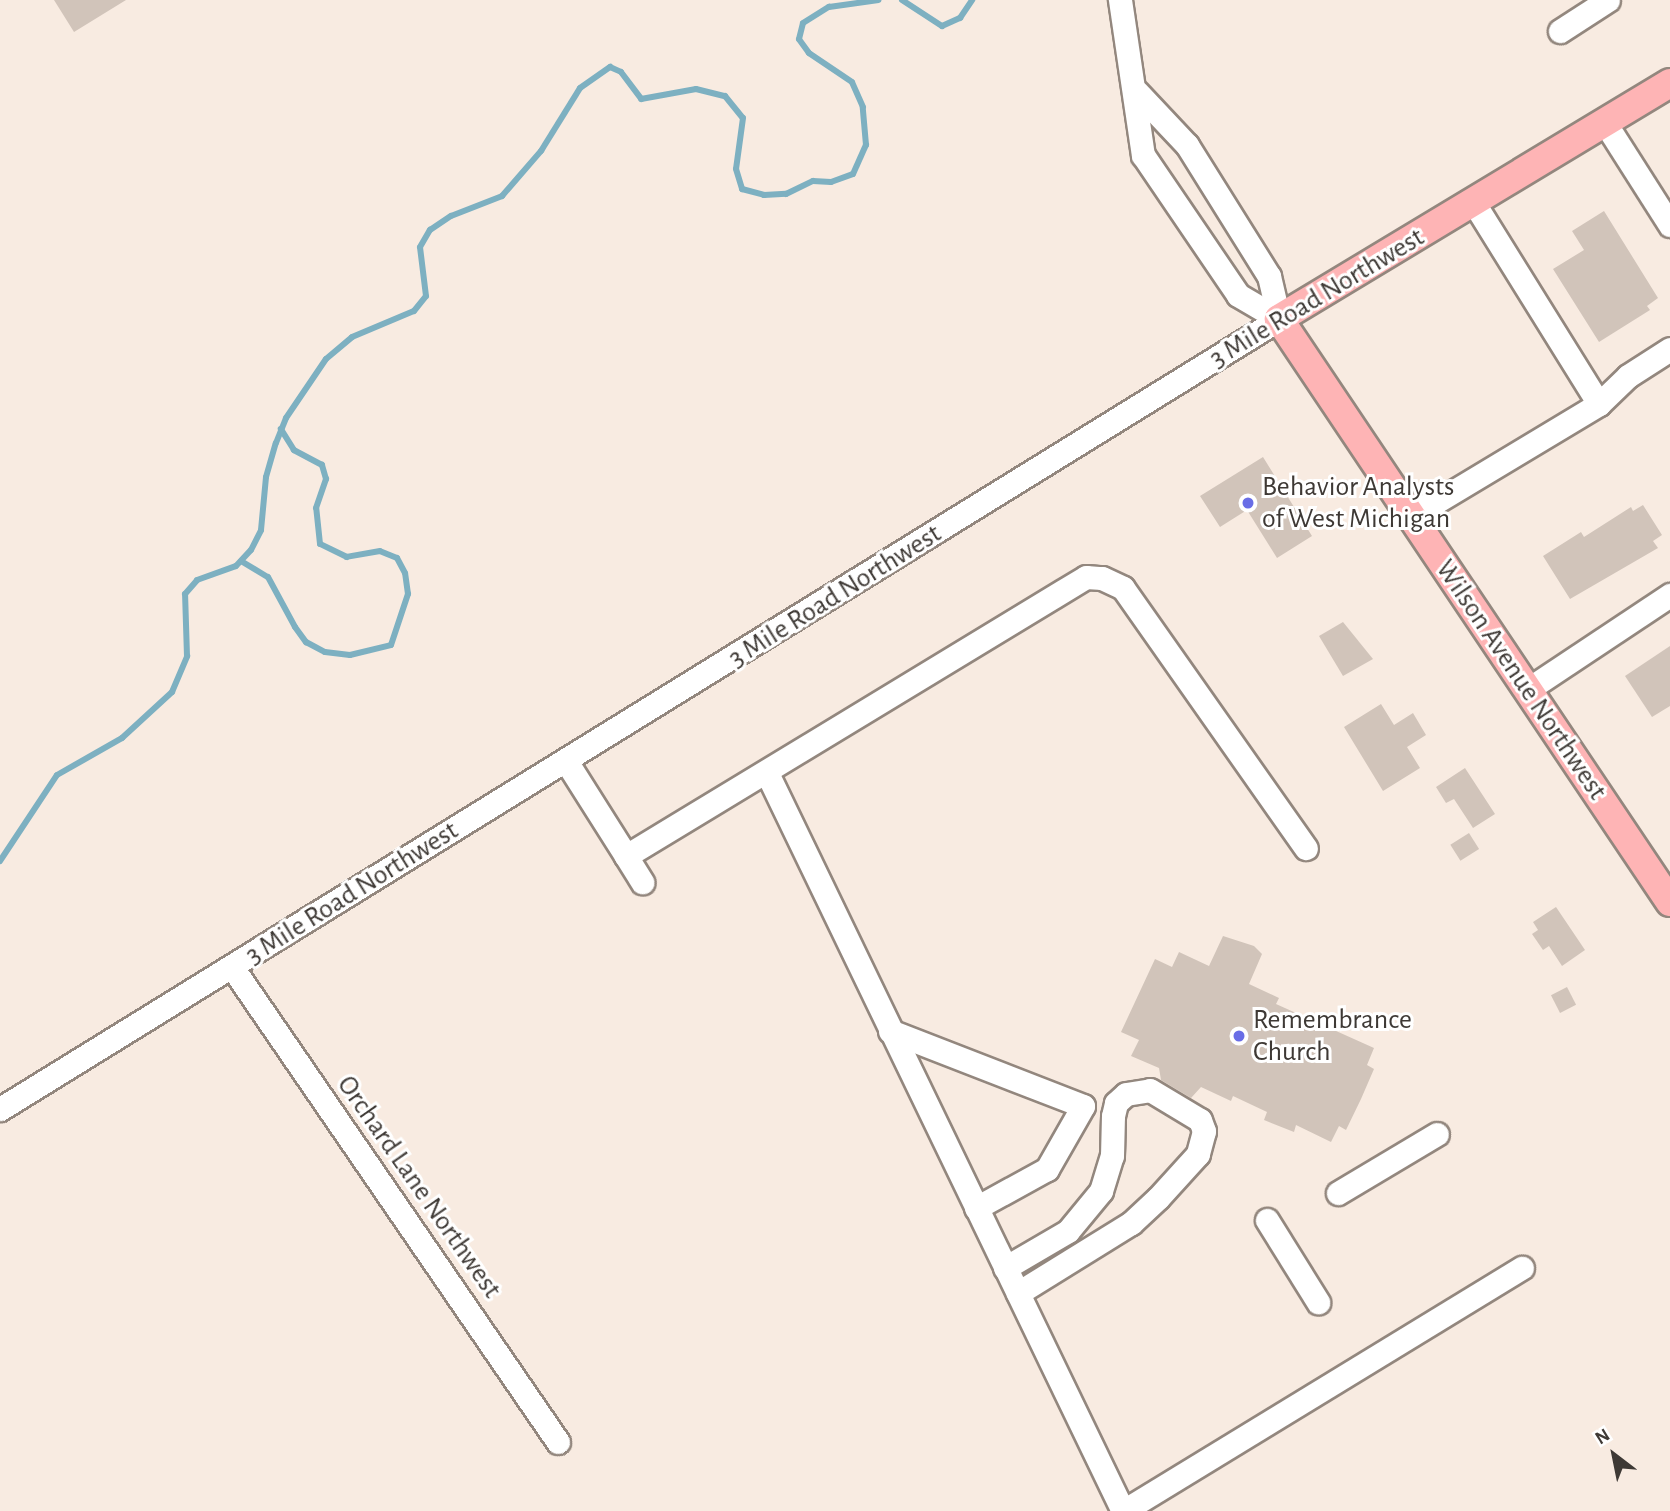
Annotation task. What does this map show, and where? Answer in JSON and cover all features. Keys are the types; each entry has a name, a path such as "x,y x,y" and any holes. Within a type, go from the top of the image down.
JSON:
{"main road":[{"name":"3 Mile Road Northwest","path":"1279,318 1670,83"},
{"name":"Wilson Avenue Northwest","path":"1279,318 1670,902"}],"street":[{"path":"1120,0 1137,92 1143,155 1238,295 1279,318"},
{"path":"1560,31 1608,0"},
{"path":"1137,92 1194,156 1269,276 1279,318"},
{"path":"1605,123 1670,225"},
{"path":"1474,203 1599,404"},
{"name":"3 Mile Road Northwest","path":"0,1109 1279,318"},
{"path":"1408,512 1436,502 1599,404 1628,376 1670,349"},
{"path":"626,856 767,773 1086,577 1102,578 1123,588 1306,848"},
{"path":"1527,690 1670,595"},
{"path":"566,761 642,882"},
{"path":"767,773 1124,1511 1522,1268"},
{"name":"Orchard Lane Northwest","path":"232,967 558,1442"},
{"path":"890,1031 1113,1116"},
{"path":"1005,1268 1068,1231 1101,1191 1112,1156 1116,1103 1126,1094 1150,1090 1200,1120 1204,1131 1198,1154 1130,1223 1018,1293"},
{"path":"976,1208 1048,1169 1083,1106"},
{"path":"1338,1193 1437,1134"},
{"path":"1267,1220 1318,1302"}],"building":[{"path":"54,0 126,0 74,32"},
{"path":"1604,211 1658,298 1647,306 1650,310 1599,342 1553,269 1584,250 1572,231"},
{"name":"Behavior Analysts of West Michigan","path":"1263,457 1312,536 1277,558 1247,510 1220,527 1200,496"},
{"path":"1643,505 1662,535 1653,541 1658,548 1570,599 1543,556 1581,532 1584,537 1631,507 1633,511"},
{"path":"1343,622 1373,659 1343,676 1319,636"},
{"path":"1670,646 1670,706 1652,717 1625,676"},
{"path":"1381,704 1394,725 1413,713 1426,735 1407,747 1420,768 1383,791 1344,727"},
{"path":"1465,768 1495,814 1473,828 1454,799 1446,803 1436,787"},
{"path":"1469,833 1479,849 1460,861 1450,845"},
{"path":"1556,907 1585,950 1562,966 1549,946 1543,950 1532,934 1538,930 1533,922"},
{"name":"Remembrance Church","path":"1223,936 1254,946 1262,954 1249,984 1279,998 1276,1004 1374,1048 1367,1065 1374,1069 1361,1099 1346,1130 1339,1126 1331,1142 1296,1125 1294,1132 1264,1120 1267,1112 1233,1096 1231,1101 1201,1087 1191,1098 1161,1080 1159,1068 1131,1056 1139,1040 1121,1032 1155,959 1172,967 1179,952 1209,966"},
{"path":"1567,987 1576,1005 1560,1013 1551,995"}],"waterway":[{"path":"0,861 57,775 122,738 172,692 187,656 185,594 197,580 236,566 251,550 261,530 266,477 276,443 286,418 326,359 352,337 414,311 426,296 420,247 430,230 451,216 502,196 541,151 580,88 610,67 621,72 641,99 696,89 725,96 743,118 736,169 742,189 764,195 786,194 813,181 831,182 853,174 866,145 863,107 852,82 809,53 799,39 803,23 829,7 879,0"},
{"path":"902,0 942,26 960,18 972,0"},
{"path":"241,561 268,577 306,642 325,652 350,655 391,645 408,594 405,573 397,558 380,551 347,557 320,544 316,508 326,479 322,465 294,450 281,429"}],"place":[{"name":"Behavior Analysts of West Michigan","path":"1248,503"},
{"name":"Remembrance Church","path":"1239,1036"}]}
